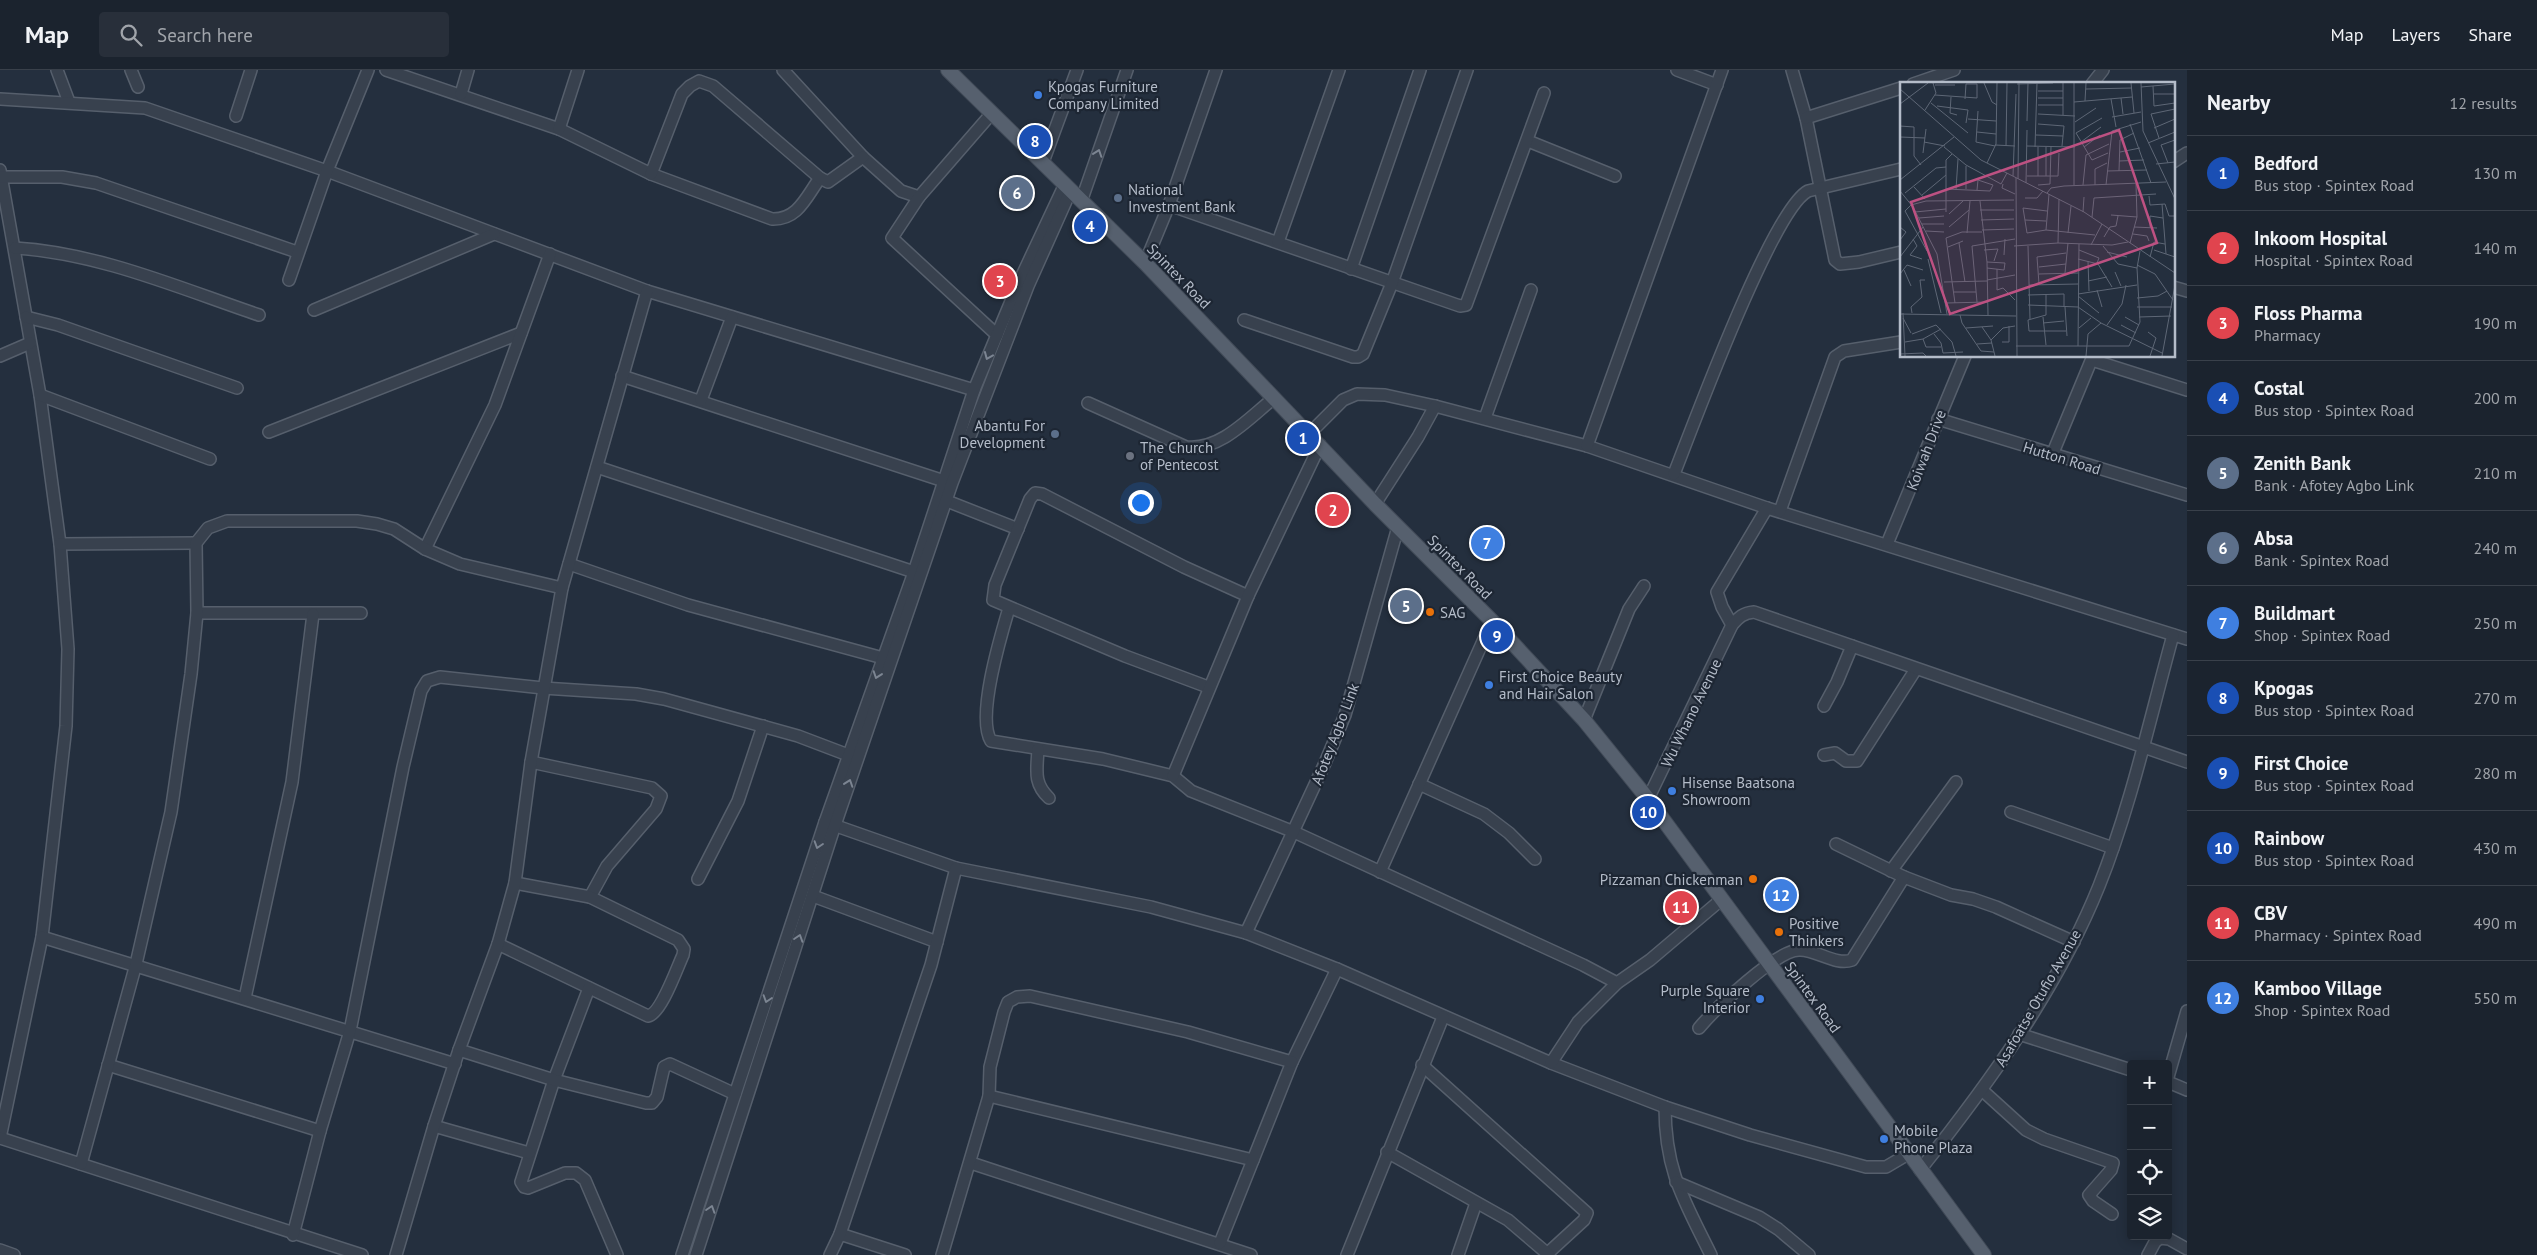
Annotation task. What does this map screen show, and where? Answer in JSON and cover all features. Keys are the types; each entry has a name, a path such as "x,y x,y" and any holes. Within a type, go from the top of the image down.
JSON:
{"main road":[{"name":"Spintex Road","path":"948,70 1146,263 1375,504 1492,621 1584,720 1648,800 1984,1255"}],"street":[{"path":"57,70 69,102"},
{"path":"131,70 138,87"},
{"path":"236,116 251,70"},
{"path":"289,280 297,252 368,70"},
{"path":"386,70 559,129 651,174 772,219 783,219 794,214 820,178"},
{"path":"461,94 468,70"},
{"path":"559,129 578,70"},
{"path":"783,70 863,157 901,191 919,197"},
{"path":"1043,162 1077,70"},
{"path":"682,1255 735,1094 830,823 1003,346 1035,269 1073,191 1127,70"},
{"path":"1146,263 1169,204 1216,70"},
{"path":"1278,242 1339,70"},
{"path":"1351,269 1420,70"},
{"path":"1244,320 1358,358 1365,352 1392,283 1466,70"},
{"path":"1677,70 1717,85"},
{"path":"1587,446 1678,198 1722,70"},
{"path":"1792,70 1806,118 1837,263 1859,262 1900,252"},
{"path":"1919,82 1954,70"},
{"path":"2094,82 2103,70"},
{"path":"651,174 682,94 698,81 712,86 820,178 828,182 863,157"},
{"path":"1806,118 1900,88"},
{"path":"1169,204 1392,283 1460,306 1466,305 1528,142 1544,93"},
{"path":"0,99 145,108 328,171 647,290 974,390"},
{"path":"992,114 919,197 892,238 997,335"},
{"path":"1528,142 1615,176"},
{"path":"2174,161 2187,153"},
{"path":"1674,474 1756,274 1795,201 1808,191 1900,169"},
{"path":"297,252 96,183 62,177 0,173 40,395 60,544 68,649 66,726 42,937 0,1138 362,1255"},
{"path":"854,757 883,658 914,572 974,390 997,335 1073,191"},
{"path":"314,310 494,234"},
{"path":"15,248 51,250 97,261 259,315"},
{"path":"425,548 495,405 550,254"},
{"path":"2174,287 2187,291"},
{"path":"396,1255 434,1126 459,1050 498,944 515,883 530,762 562,588 647,290"},
{"path":"1485,418 1531,290"},
{"path":"26,317 58,326 237,388"},
{"path":"701,400 732,317"},
{"path":"269,432 521,333"},
{"path":"1780,512 1835,357 1844,351 1900,342"},
{"path":"0,356 30,343"},
{"name":"Koiwah Drive","path":"1887,544 1964,358"},
{"path":"2052,455 2092,358 2187,390"},
{"path":"622,376 944,480"},
{"path":"1309,434 1343,400 1357,394 1385,395 1435,406 1587,446 1674,474 1767,508 2187,639"},
{"path":"40,395 210,459"},
{"path":"1088,403 1186,447 1198,448 1209,446 1225,436 1274,398"},
{"path":"1375,504 1418,437 1435,406"},
{"name":"Hutton Road","path":"1938,419 2187,495"},
{"path":"1173,776 1208,687 1248,596 1320,445"},
{"path":"597,467 914,572"},
{"path":"1208,687 1125,656 996,603 992,595 1033,494 1037,492 1248,596"},
{"path":"946,501 1018,529"},
{"path":"1767,508 1718,592 1722,607 1732,625 1743,614 1754,612 2142,748 2187,762"},
{"path":"81,1164 136,964 171,812 191,674 197,612 196,543 208,528 227,521 357,521 377,524 394,529 425,548 460,564 562,588"},
{"name":"Afotey Agbo Link","path":"1246,933 1294,832 1348,708 1398,527"},
{"path":"60,544 196,543"},
{"path":"569,564 688,605 883,658"},
{"path":"1584,720 1629,609 1644,586"},
{"path":"1009,608 992,665 988,736 996,743 1103,759 1173,776 1191,791 1294,832 1583,965 1617,983"},
{"path":"197,612 361,613"},
{"path":"245,998 292,782 313,614"},
{"path":"1380,872 1492,621"},
{"name":"Wu Whano Avenue","path":"1648,800 1732,625"},
{"name":"Asafoatse Otufio Avenue","path":"1920,1170 1983,1091 2074,942 2099,886 2113,848 2173,635"},
{"path":"1824,706 1837,682 1852,646"},
{"path":"1824,755 1835,753 1846,761 1857,761 1916,669"},
{"path":"294,1234 320,1131 350,1031 403,767 421,691 427,681 440,677 543,688 645,695 763,726 854,757"},
{"path":"698,879 738,801 763,726"},
{"path":"1038,749 1037,781 1039,789 1049,798"},
{"path":"530,762 652,788 661,796 656,808 607,866 590,897"},
{"path":"1891,871 1956,782"},
{"path":"1419,784 1484,814 1509,833 1535,858"},
{"path":"2011,812 2113,848"},
{"path":"830,823 956,868 1150,907 1246,933 1337,968 1443,1017 1551,1063 1665,1107 1750,1135 1866,1167 1886,1167 1908,1154"},
{"path":"696,1255 813,896 830,823"},
{"path":"1836,844 1904,877 1951,895 1973,899 1996,907 2074,942"},
{"path":"830,1255 840,1234 937,942 956,868"},
{"path":"1698,1028 1738,987 1787,953 1800,949 1840,961 1852,960 1904,877"},
{"path":"498,944 640,1013 652,1015 658,1008 684,949 678,940 590,897 515,883"},
{"path":"813,896 937,942"},
{"path":"1551,1063 1578,1022 1617,983 1650,960 1722,899"},
{"path":"42,937 136,964 455,1064"},
{"path":"1220,1243 1292,1062 1337,968"},
{"path":"589,988 554,1080 521,1182 524,1187 532,1187 565,1173 576,1172 585,1180 617,1255"},
{"path":"942,1255 990,1096 990,1067 1008,1002 1026,995 1188,1032 1292,1062"},
{"path":"2172,1063 2187,1011"},
{"path":"1347,1255 1422,1065 1443,1017"},
{"path":"2019,1034 2127,1069"},
{"path":"459,1050 554,1080 652,1103 656,1097 664,1067 670,1064 735,1094"},
{"path":"108,1065 320,1131"},
{"path":"1387,1152 1508,1220 1548,1254 1584,1220 1586,1213 1422,1065"},
{"path":"2172,1084 2187,1090"},
{"path":"1983,1091 2026,1130 2044,1139 2113,1163 2111,1170 2089,1195 2093,1201 2112,1214"},
{"path":"990,1096 1253,1160"},
{"path":"1665,1107 1668,1150 1676,1182 1694,1225 1711,1255"},
{"path":"434,1126 529,1153"},
{"path":"971,1163 1220,1243 1251,1255"},
{"path":"1676,1182 1759,1217 1778,1229 1809,1255"},
{"path":"1458,1255 1476,1203"},
{"path":"840,1234 905,1255"},
{"path":"2148,1255 2155,1242 2160,1238 2169,1238 2187,1249"},
{"path":"0,1250 14,1255"}],"place":[{"name":"Kpogas Furniture Company Limited","path":"1038,95"},
{"name":"Kpogas","path":"1035,141"},
{"name":"Absa","path":"1017,193"},
{"name":"National Investment Bank","path":"1118,198"},
{"name":"Costal","path":"1090,226"},
{"name":"Floss Pharma","path":"1000,281"},
{"name":"Abantu For Development","path":"1055,434"},
{"name":"Bedford","path":"1303,438"},
{"name":"The Church of Pentecost","path":"1130,456"},
{"name":"Inkoom Hospital","path":"1333,510"},
{"name":"Buildmart","path":"1487,543"},
{"name":"Zenith Bank","path":"1406,606"},
{"name":"SAG","path":"1430,612"},
{"name":"First Choice","path":"1497,636"},
{"name":"First Choice Beauty and Hair Salon","path":"1489,685"},
{"name":"Hisense Baatsona Showroom","path":"1672,791"},
{"name":"Rainbow","path":"1648,812"},
{"name":"Pizzaman Chickenman","path":"1753,879"},
{"name":"Kamboo Village","path":"1781,895"},
{"name":"CBV","path":"1681,907"},
{"name":"Positive Thinkers","path":"1779,932"},
{"name":"Purple Square Interior","path":"1760,999"},
{"name":"Mobile Phone Plaza","path":"1884,1139"}]}
